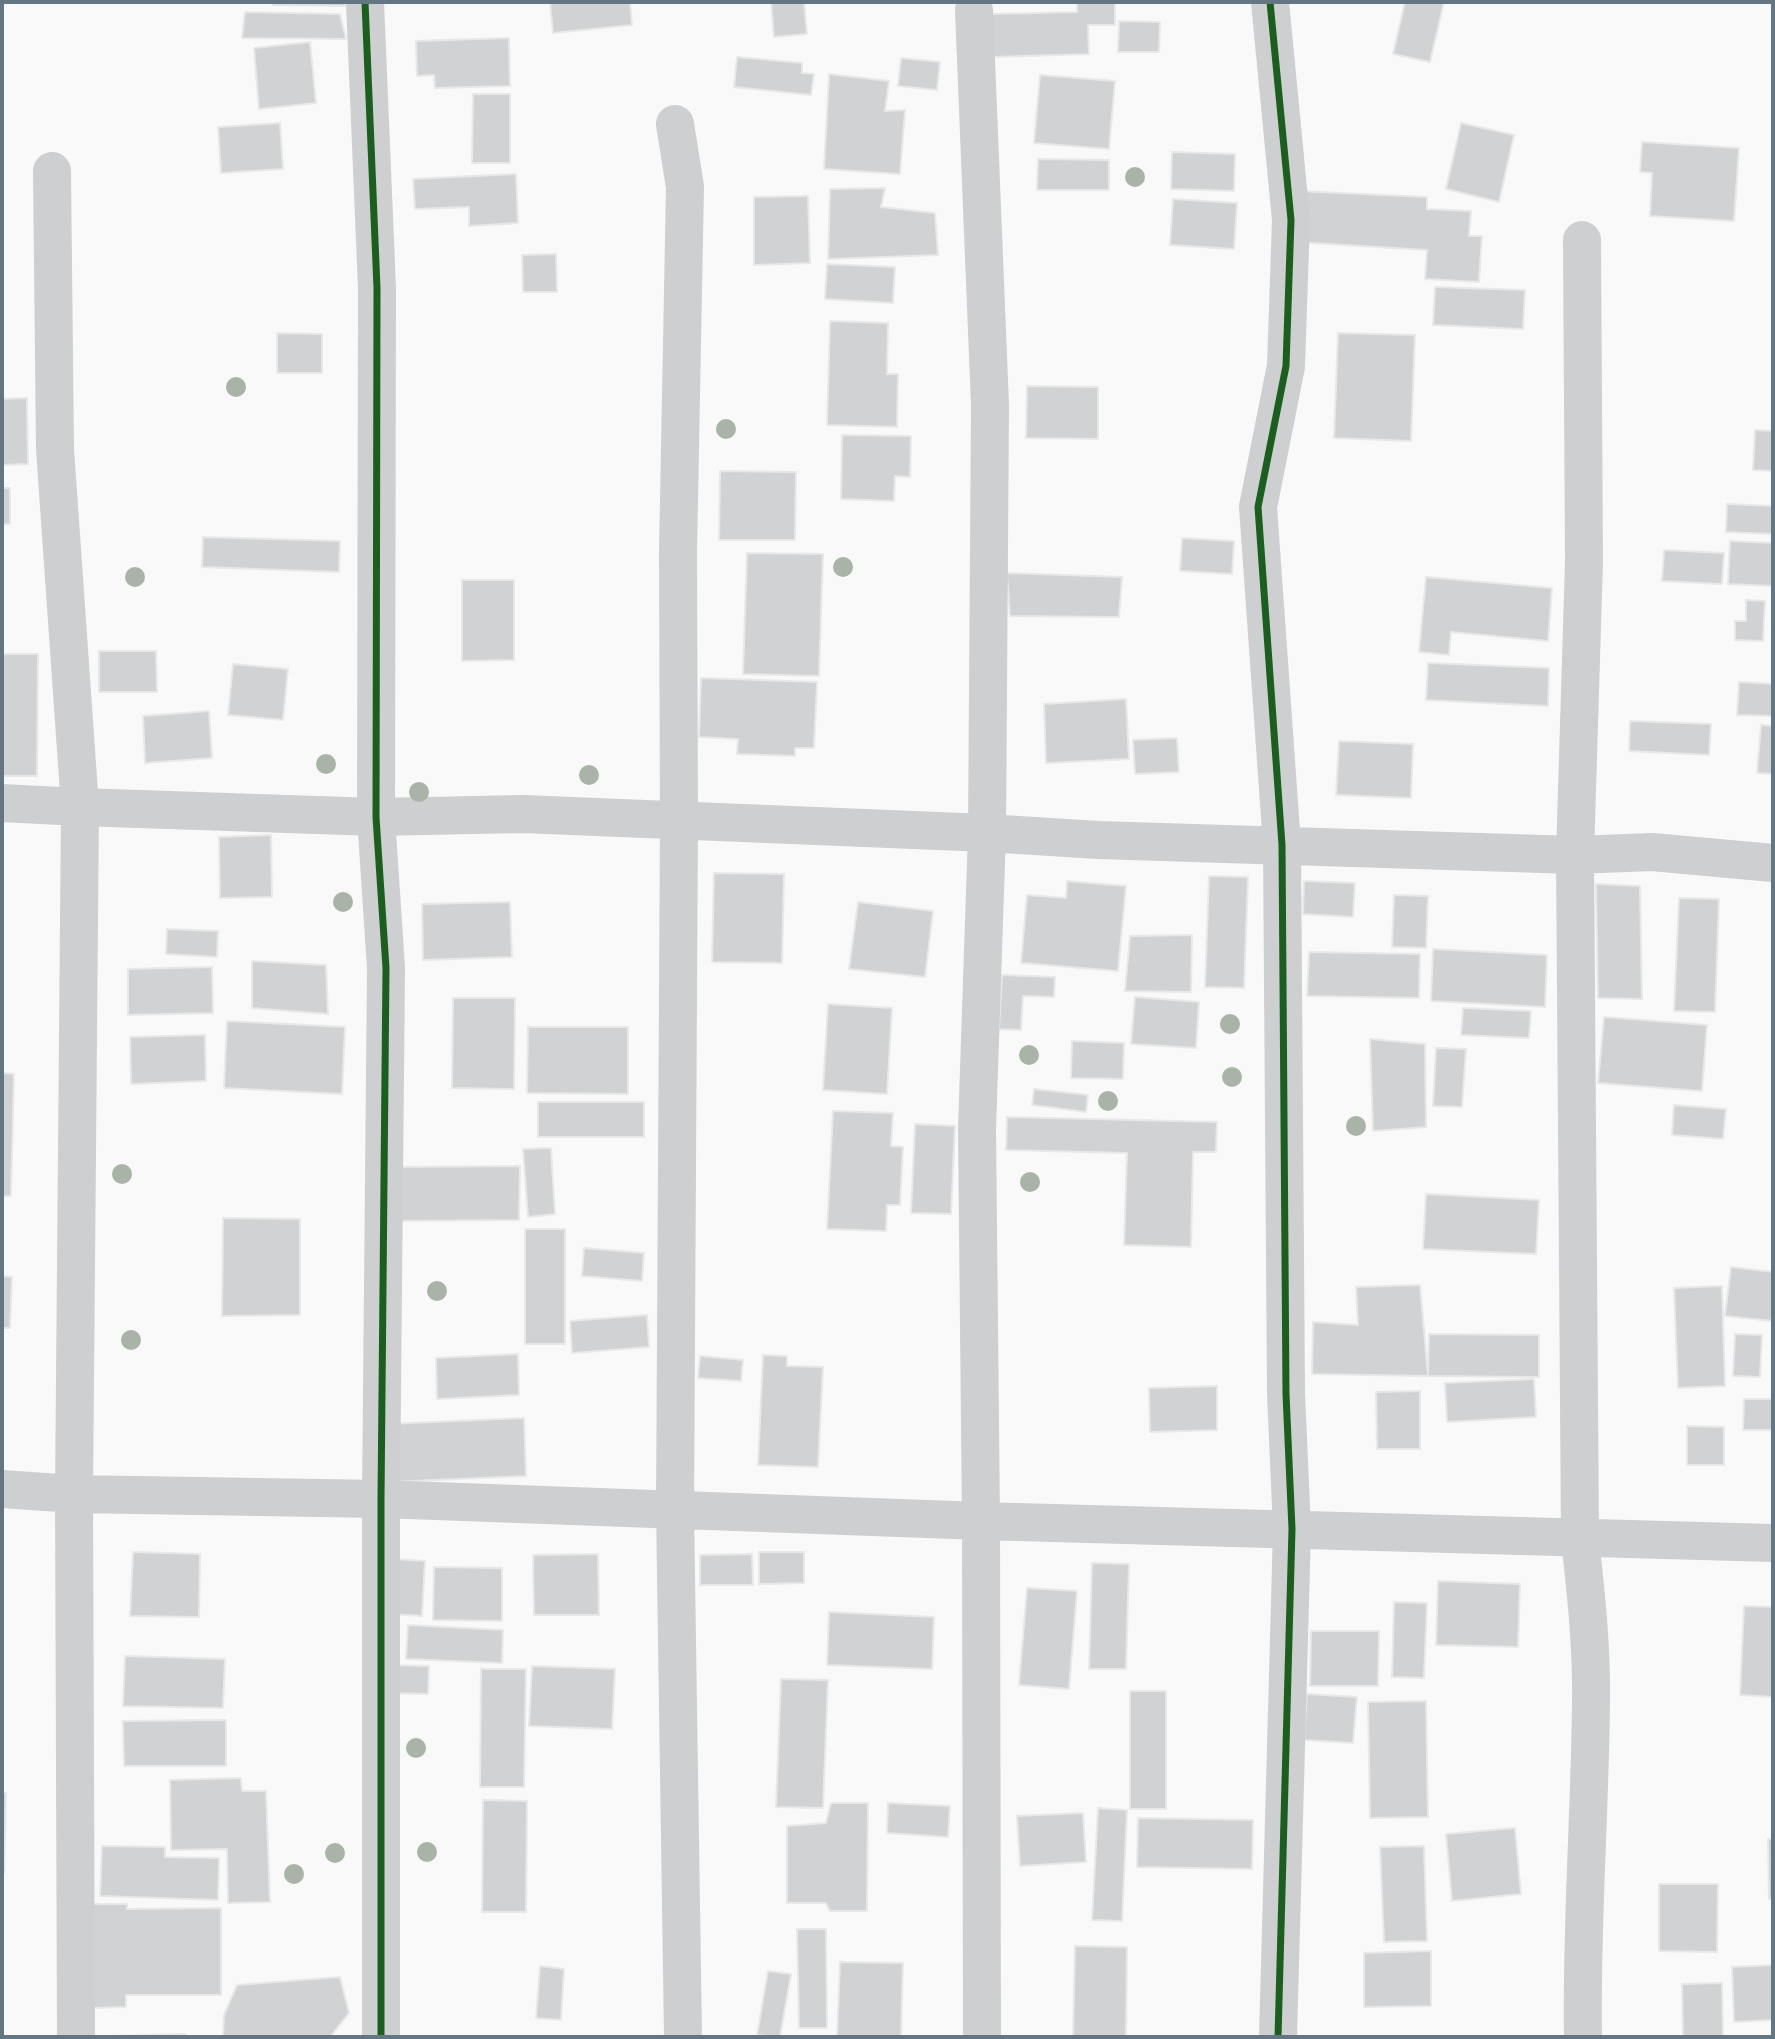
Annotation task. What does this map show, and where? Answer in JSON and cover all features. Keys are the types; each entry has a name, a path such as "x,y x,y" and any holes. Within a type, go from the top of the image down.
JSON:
{"street":[{"path":"365,2 377,288 376,817 386,968 381,1499 381,2037"},
{"path":"1270,2 1291,220 1286,366 1258,507 1282,845 1286,1394 1292,1529 1279,2037"},
{"path":"974,10 990,405 988,833 977,1129 982,2037"},
{"path":"675,124 685,187 678,552 675,1509 683,2037"},
{"path":"52,171 55,449 80,807 74,1494 76,2037"},
{"path":"1581,240 1584,561 1574,855 1580,1539 1589,1620 1591,1702 1582,1975 1583,2037"},
{"path":"2,803 376,817 523,814 1098,840 1574,855 1652,852 1773,863"},
{"path":"2,1489 74,1494 381,1499 981,1521 1773,1543"}],"building":[{"path":"273,2 345,2 345,6 273,5"},
{"path":"550,2 630,2 632,25 553,33"},
{"path":"771,2 804,2 807,34 774,37"},
{"path":"1077,2 1115,2 1115,25 1088,25 1089,54 992,57 992,14 1077,12"},
{"path":"1405,2 1444,2 1430,62 1393,54"},
{"path":"245,12 340,14 346,39 242,38"},
{"path":"1119,21 1160,22 1159,52 1118,52"},
{"path":"509,38 510,86 435,88 434,75 417,76 416,41"},
{"path":"310,42 316,103 259,109 254,48"},
{"path":"737,57 802,63 802,73 814,74 811,95 734,87"},
{"path":"901,58 940,62 937,90 898,86"},
{"path":"829,74 889,81 885,111 905,110 900,174 824,169"},
{"path":"1040,75 1115,81 1109,149 1034,143"},
{"path":"473,94 510,94 510,163 472,163"},
{"path":"280,123 283,169 221,173 218,127"},
{"path":"1461,123 1514,135 1499,202 1446,189"},
{"path":"1642,142 1739,148 1734,221 1650,216 1652,173 1640,172"},
{"path":"1172,152 1235,154 1234,191 1171,189"},
{"path":"1038,159 1109,160 1109,190 1037,190"},
{"path":"516,174 518,223 469,226 469,207 415,209 413,179"},
{"path":"885,188 881,207 935,213 938,255 828,259 830,189"},
{"path":"1298,191 1427,197 1427,209 1471,211 1469,236 1482,236 1479,282 1425,279 1427,250 1295,242"},
{"path":"808,196 810,263 754,265 754,197"},
{"path":"1173,199 1237,203 1234,249 1170,245"},
{"path":"556,254 557,292 523,292 522,255"},
{"path":"827,264 895,267 893,303 825,299"},
{"path":"1435,287 1525,290 1523,329 1433,325"},
{"path":"830,321 888,323 887,374 898,374 897,427 827,425"},
{"path":"277,333 322,334 322,373 277,373"},
{"path":"1338,333 1415,335 1411,441 1334,438"},
{"path":"1027,386 1098,387 1098,439 1026,438"},
{"path":"27,398 28,464 2,465 2,399"},
{"path":"1755,430 1773,431 1773,471 1753,470"},
{"path":"842,435 911,436 910,477 895,476 894,501 841,499"},
{"path":"720,471 796,472 795,540 719,540"},
{"path":"2,488 10,488 10,524 2,524"},
{"path":"1727,504 1773,506 1773,534 1726,532"},
{"path":"203,537 340,541 339,572 202,567"},
{"path":"1182,538 1234,541 1232,574 1180,571"},
{"path":"1730,541 1773,543 1773,586 1728,584"},
{"path":"1664,550 1724,553 1722,584 1662,581"},
{"path":"747,553 823,554 819,676 743,674"},
{"path":"1007,573 1122,577 1119,617 1010,616"},
{"path":"1426,577 1552,588 1548,641 1451,632 1449,655 1419,652"},
{"path":"462,580 514,580 514,660 462,661"},
{"path":"1746,600 1765,601 1763,641 1735,640 1735,621 1746,621"},
{"path":"99,651 156,651 157,692 99,692"},
{"path":"2,654 38,654 37,776 2,776"},
{"path":"1428,663 1549,668 1548,706 1426,700"},
{"path":"233,664 288,669 283,720 228,715"},
{"path":"701,678 817,682 814,748 795,748 795,756 737,754 738,739 699,737"},
{"path":"1739,682 1773,684 1773,716 1737,715"},
{"path":"1126,699 1129,759 1046,763 1044,704"},
{"path":"209,711 212,758 145,763 143,716"},
{"path":"1630,721 1711,724 1709,755 1629,751"},
{"path":"1761,725 1773,726 1773,774 1757,773"},
{"path":"1177,738 1179,772 1135,774 1133,740"},
{"path":"1339,741 1413,744 1411,798 1336,795"},
{"path":"271,835 272,897 220,898 219,837"},
{"path":"714,873 784,874 782,963 712,962"},
{"path":"1209,876 1248,877 1244,988 1205,987"},
{"path":"1067,881 1126,886 1118,971 1021,963 1027,895 1066,898"},
{"path":"1304,881 1355,883 1353,917 1303,914"},
{"path":"1596,884 1640,886 1642,999 1598,998"},
{"path":"1394,895 1428,896 1426,948 1392,947"},
{"path":"1679,898 1719,899 1715,1012 1674,1011"},
{"path":"510,902 512,957 423,960 422,904"},
{"path":"858,902 933,911 925,977 849,969"},
{"path":"167,929 218,931 217,957 166,954"},
{"path":"1192,935 1191,992 1125,991 1130,936"},
{"path":"1433,949 1547,955 1545,1007 1431,1001"},
{"path":"1309,952 1420,954 1419,998 1307,996"},
{"path":"252,961 326,965 328,1014 252,1008"},
{"path":"212,967 213,1013 128,1015 128,969"},
{"path":"1002,975 1055,977 1054,997 1023,996 1021,1030 999,1029"},
{"path":"1135,997 1199,1002 1196,1048 1131,1044"},
{"path":"453,998 515,998 514,1089 452,1088"},
{"path":"828,1004 892,1008 887,1094 823,1090"},
{"path":"1463,1008 1531,1011 1529,1038 1461,1035"},
{"path":"1604,1017 1707,1025 1702,1091 1598,1083"},
{"path":"227,1021 345,1027 342,1094 224,1088"},
{"path":"528,1027 628,1027 628,1094 527,1093"},
{"path":"205,1035 206,1081 131,1084 130,1037"},
{"path":"1370,1039 1425,1044 1426,1127 1373,1131"},
{"path":"1072,1041 1124,1043 1123,1079 1071,1078"},
{"path":"1436,1048 1466,1049 1462,1107 1433,1106"},
{"path":"2,1073 14,1074 11,1196 2,1196"},
{"path":"1034,1089 1088,1095 1086,1112 1032,1105"},
{"path":"538,1102 644,1102 644,1137 538,1137"},
{"path":"1674,1105 1726,1109 1723,1139 1672,1135"},
{"path":"833,1111 893,1113 891,1146 903,1147 900,1205 887,1205 886,1231 827,1229"},
{"path":"1007,1117 1217,1122 1216,1152 1193,1152 1191,1247 1124,1245 1127,1153 1006,1150"},
{"path":"915,1124 955,1126 951,1214 911,1213"},
{"path":"551,1148 555,1214 528,1217 523,1149"},
{"path":"520,1166 519,1220 396,1221 397,1167"},
{"path":"1426,1194 1539,1200 1536,1254 1423,1249"},
{"path":"223,1218 300,1219 300,1315 222,1316"},
{"path":"525,1229 565,1229 565,1344 525,1344"},
{"path":"584,1248 644,1253 642,1281 582,1276"},
{"path":"1731,1267 1773,1272 1773,1321 1725,1316"},
{"path":"2,1276 12,1277 10,1328 2,1328"},
{"path":"1420,1285 1428,1376 1312,1374 1313,1322 1358,1325 1356,1287"},
{"path":"1722,1286 1725,1386 1678,1388 1674,1288"},
{"path":"647,1315 649,1347 572,1353 570,1321"},
{"path":"1429,1334 1539,1335 1539,1377 1428,1376"},
{"path":"1735,1334 1762,1335 1760,1377 1733,1376"},
{"path":"518,1354 519,1395 437,1399 436,1358"},
{"path":"763,1355 787,1356 787,1366 823,1367 818,1467 758,1465"},
{"path":"700,1356 743,1360 741,1381 698,1378"},
{"path":"1534,1379 1536,1417 1447,1422 1445,1383"},
{"path":"1217,1386 1217,1430 1150,1432 1149,1388"},
{"path":"1420,1391 1420,1449 1377,1449 1376,1392"},
{"path":"1744,1399 1773,1399 1773,1430 1743,1430"},
{"path":"524,1418 526,1476 390,1482 388,1424"},
{"path":"1687,1426 1724,1427 1724,1465 1687,1465"},
{"path":"133,1552 200,1554 199,1617 130,1616"},
{"path":"759,1552 804,1552 804,1583 759,1584"},
{"path":"598,1554 599,1615 534,1615 533,1555"},
{"path":"752,1554 753,1585 700,1585 700,1555"},
{"path":"394,1559 425,1561 422,1616 391,1614"},
{"path":"1092,1563 1129,1564 1126,1669 1089,1669"},
{"path":"434,1567 502,1568 502,1621 433,1620"},
{"path":"1438,1581 1520,1584 1518,1647 1436,1645"},
{"path":"1027,1588 1077,1591 1069,1689 1019,1685"},
{"path":"1394,1602 1427,1603 1424,1678 1392,1677"},
{"path":"1744,1606 1773,1607 1773,1697 1740,1695"},
{"path":"829,1612 934,1617 932,1669 827,1665"},
{"path":"408,1625 503,1630 502,1663 406,1659"},
{"path":"1311,1631 1379,1631 1378,1686 1310,1686"},
{"path":"125,1656 225,1659 223,1708 123,1706"},
{"path":"388,1665 429,1666 428,1694 386,1693"},
{"path":"532,1666 615,1669 612,1729 529,1726"},
{"path":"481,1669 526,1669 524,1787 480,1787"},
{"path":"781,1679 828,1680 823,1808 776,1807"},
{"path":"1130,1691 1166,1691 1166,1809 1130,1809"},
{"path":"1307,1694 1357,1697 1353,1743 1304,1740"},
{"path":"1426,1701 1428,1817 1370,1818 1368,1702"},
{"path":"226,1720 226,1766 124,1766 123,1721"},
{"path":"241,1778 242,1791 266,1791 270,1902 228,1903 227,1849 171,1850 170,1780"},
{"path":"2,1793 6,1793 4,1873 2,1873"},
{"path":"483,1800 527,1801 526,1912 482,1912"},
{"path":"831,1803 868,1803 867,1911 830,1911 826,1903 787,1903 787,1826 826,1823"},
{"path":"888,1803 950,1806 948,1837 887,1833"},
{"path":"1098,1808 1127,1810 1122,1921 1092,1920"},
{"path":"1083,1813 1086,1862 1020,1866 1017,1816"},
{"path":"1138,1818 1253,1820 1252,1869 1137,1867"},
{"path":"1515,1828 1521,1894 1452,1901 1446,1834"},
{"path":"1768,1839 1773,1839 1773,1899 1769,1899"},
{"path":"102,1846 165,1847 165,1857 219,1858 218,1900 100,1896"},
{"path":"1424,1846 1427,1941 1384,1942 1380,1847"},
{"path":"1659,1884 1718,1884 1717,1952 1659,1951"},
{"path":"89,1904 127,1904 127,1909 221,1908 221,1995 126,1995 126,2007 88,2008"},
{"path":"797,1929 826,1929 827,2028 799,2028"},
{"path":"1075,1946 1127,1947 1126,2037 1073,2037"},
{"path":"1431,1951 1431,2006 1364,2007 1364,1953"},
{"path":"840,1962 903,1963 901,2037 837,2037"},
{"path":"1773,1965 1773,2020 1734,2022 1732,1967"},
{"path":"540,1966 564,1969 561,2020 536,2018"},
{"path":"768,1971 791,1974 780,2037 757,2035"},
{"path":"340,1977 349,2013 330,2037 223,2037 224,2015 237,1985"},
{"path":"1722,1983 1723,2037 1683,2037 1682,1984"},
{"path":"185,2034 185,2037 113,2037 113,2036"}],"cycle path":[{"path":"365,2 377,288 376,817 386,968 381,1499 381,2037"},
{"path":"1270,2 1291,220 1286,366 1258,507 1282,845 1286,1394 1292,1529 1278,2037"}]}
